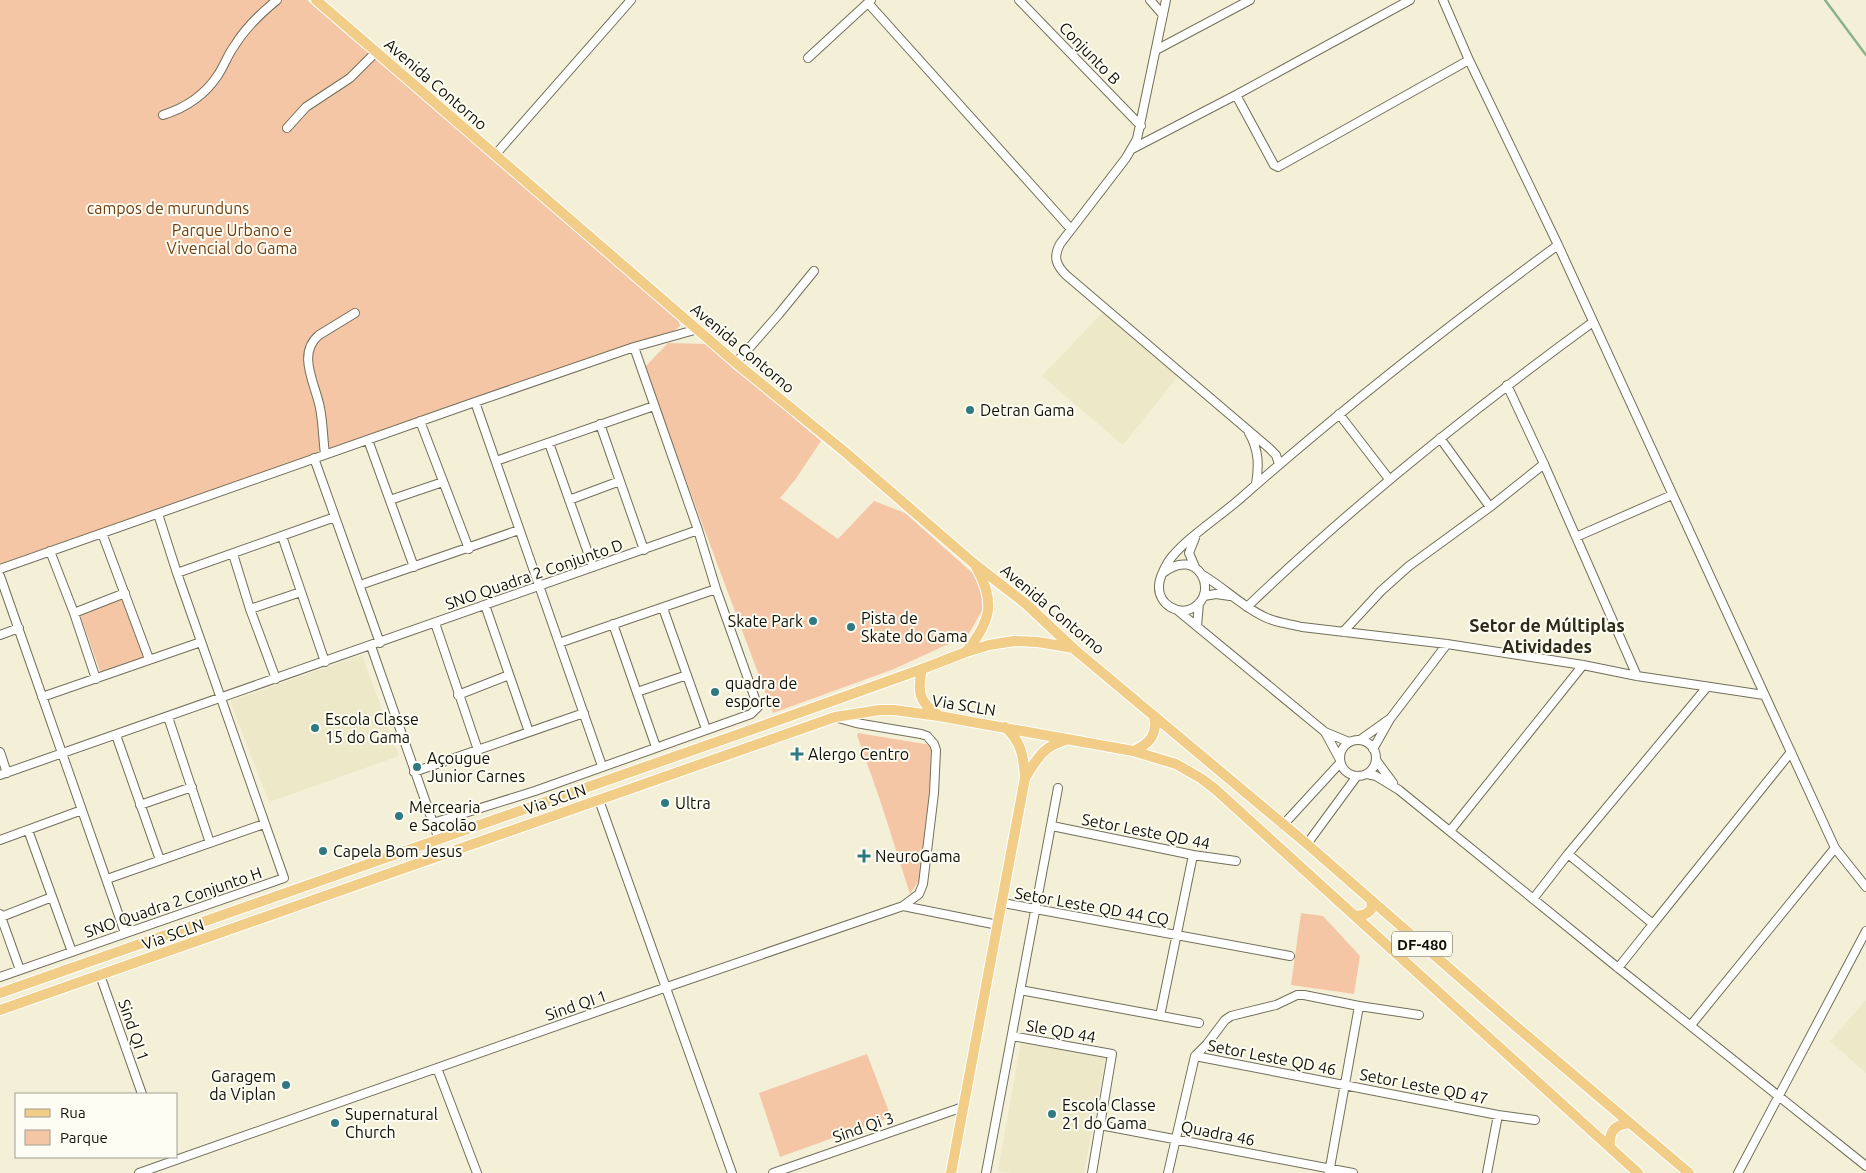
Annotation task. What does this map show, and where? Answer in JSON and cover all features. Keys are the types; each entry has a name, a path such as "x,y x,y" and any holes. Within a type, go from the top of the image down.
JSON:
{"main road":[{"name":"Avenida Contorno","path":"316,0 736,363 845,452 975,564 1026,604 1074,649 1154,716"},
{"path":"966,652 982,631 990,608 986,588 975,564"},
{"name":"Via SCLN","path":"0,993 439,840 966,652 1002,643 1020,641 1053,644 1074,649"},
{"path":"922,669 919,686 922,700 930,710 939,716"},
{"name":"Via SCLN","path":"0,1010 834,717 880,710 939,716 1133,751"},
{"path":"798,713 798,722 802,728"},
{"path":"1133,751 1151,739 1156,724 1154,716"},
{"name":"DF-480","path":"1154,716 1307,844 1512,1023 1689,1173"},
{"path":"776,721 784,727 783,735"},
{"path":"951,1173 1025,778 1022,750 1013,734 1004,727"},
{"path":"1025,778 1043,751 1056,743 1069,739"},
{"name":"DF-480","path":"1133,751 1170,762 1202,779 1638,1173"},
{"path":"344,873 345,882 349,888"},
{"path":"327,879 332,886 332,894"},
{"path":"1355,916 1370,912 1372,908 1371,900"},
{"path":"1610,1146 1609,1138 1612,1130 1620,1124 1630,1123"}],"street":[{"path":"162,115 187,104 208,88 218,76 235,44 249,25 277,0"},
{"path":"495,155 631,0"},
{"name":"Conjunto B","path":"1019,0 1142,126"},
{"path":"1150,0 1163,15"},
{"path":"1166,0 1142,126 1137,139 1132,149 1070,228 1056,250 1056,263 1060,269 1274,452 1279,464"},
{"path":"1156,50 1250,0"},
{"path":"1132,149 1236,95 1410,0"},
{"path":"1443,0 1468,60 1558,245 1835,848 1866,887"},
{"path":"808,58 869,1 1070,228"},
{"path":"286,128 306,107 350,78 376,52"},
{"path":"1236,95 1274,165 1278,167 1468,60"},
{"path":"1349,742 1325,732 1197,626 1177,610 1168,606 1159,593 1158,585 1163,572 1174,554 1339,414 1558,245"},
{"path":"736,363 780,314 814,271"},
{"path":"325,454 321,410 308,364 308,348 318,335 355,313"},
{"path":"1247,607 1389,479 1507,385 1593,322"},
{"path":"0,569 634,347 698,329"},
{"path":"433,823 534,791 751,714 758,707 634,347"},
{"path":"1507,385 1544,464 1637,676"},
{"path":"475,402 602,766"},
{"path":"496,461 654,406"},
{"path":"1339,414 1389,479"},
{"path":"420,422 468,549"},
{"path":"600,424 644,550"},
{"path":"1246,427 1253,439 1258,455 1259,463 1256,484"},
{"path":"1440,438 1490,507"},
{"path":"368,440 414,567"},
{"path":"549,443 593,567"},
{"path":"314,458 380,643"},
{"path":"1343,632 1399,575 1544,464"},
{"path":"569,500 620,481"},
{"path":"390,500 443,482"},
{"path":"1576,537 1672,495"},
{"path":"106,879 264,824 158,514"},
{"path":"177,573 335,517"},
{"path":"360,585 519,530"},
{"name":"SNO Quadra 2 Conjunto D","path":"4,774 698,530"},
{"path":"102,533 149,658"},
{"path":"1197,534 1189,553 1195,567 1205,581 1197,626"},
{"path":"282,536 325,662"},
{"path":"50,552 74,613 96,679"},
{"path":"233,554 250,609 276,679"},
{"path":"1163,572 1173,565 1184,564 1195,567"},
{"path":"1201,574 1247,607 1269,619 1282,623 1448,644 1764,695"},
{"path":"0,576 125,933"},
{"path":"560,643 716,589"},
{"path":"250,609 302,592"},
{"path":"74,613 125,593"},
{"path":"1177,610 1193,608 1201,600 1216,594 1234,598"},
{"path":"485,605 529,732"},
{"path":"663,608 706,729"},
{"path":"435,623 478,750"},
{"path":"613,624 656,747"},
{"path":"0,635 19,628"},
{"path":"42,697 96,679 149,658 201,642"},
{"path":"1373,749 1390,719 1448,644"},
{"path":"371,646 439,840"},
{"path":"1450,831 1583,665"},
{"path":"458,695 509,675"},
{"path":"636,692 687,675"},
{"path":"1534,899 1568,854 1706,687"},
{"path":"414,772 584,713"},
{"path":"168,716 210,843"},
{"path":"834,717 856,723 921,734 931,740 936,750 934,793 923,884 919,894 903,906"},
{"path":"1283,825 1340,760 1342,748 1349,742 1360,740 1390,719"},
{"path":"1325,732 1344,770 1357,776 1367,774 1376,776 1400,790"},
{"path":"116,735 160,860"},
{"path":"1360,740 1370,744 1376,760 1384,773 1400,790 1618,968 1866,1166"},
{"path":"0,752 4,774"},
{"path":"1618,968 1791,752"},
{"path":"1367,774 1373,768 1376,760"},
{"path":"1307,844 1357,776"},
{"path":"140,805 192,787"},
{"path":"986,1173 1058,788"},
{"path":"599,800 732,1173"},
{"path":"0,840 82,810"},
{"name":"SNO Quadra 2 Conjunto H","path":"0,977 284,878 264,824"},
{"name":"Setor Leste QD 44","path":"1052,826 1194,855 1236,861"},
{"name":"SNO Quadra 2 Conjunto H","path":"28,830 72,952"},
{"path":"1691,1025 1835,848"},
{"path":"1568,854 1654,924"},
{"path":"1160,1016 1194,855"},
{"path":"20,970 0,915 52,897"},
{"name":"Setor Leste QD 44 CQ","path":"1003,903 1177,935"},
{"path":"903,906 998,925"},
{"name":"Sind QI 1","path":"178,1156 438,1068 903,906"},
{"path":"1738,1173 1866,931"},
{"path":"1177,935 1290,956"},
{"name":"Sind QI 1","path":"100,975 142,1093"},
{"path":"1020,990 1199,1023"},
{"path":"1168,1173 1194,1056 1207,1044 1224,1020 1231,1016 1276,1005 1296,995 1420,1015"},
{"path":"1329,1171 1359,1006"},
{"name":"Sle QD 44","path":"1012,1036 1111,1053 1100,1125"},
{"name":"Setor Leste QD 46","path":"1194,1056 1345,1084"},
{"path":"438,1068 477,1173"},
{"name":"Setor Leste QD 47","path":"1345,1084 1498,1115 1535,1120"},
{"name":"Sind Qi 3","path":"773,1173 963,1107"},
{"name":"Setor Leste QD 47","path":"1487,1173 1498,1115"},
{"path":"1092,1173 1100,1125"},
{"name":"Quadra 46","path":"1100,1125 1176,1138 1329,1171 1353,1173"},
{"name":"Sind QI 1","path":"139,1173 165,1160"}],"shaded area":[{"path":"1103,312 1178,376 1123,445 1042,376"},
{"name":"Escola Classe 15 do Gama","path":"362,655 399,756 269,802 230,701"},
{"path":"1866,1000 1866,1073 1830,1041"},
{"name":"Escola Classe 21 do Gama","path":"1021,1041 1106,1057 1084,1173 1011,1173 998,1171"}],"green space":[{"name":"Parque Urbano e Vivencial do Gama","path":"0,0 307,0 678,318 680,326 674,331 626,345 0,564"},
{"path":"668,343 707,344 821,441 795,480 780,498 838,539 874,501 905,513 977,577 986,604 968,635 894,669 773,713 644,368"},
{"path":"125,598 146,656 101,674 80,615"},
{"path":"858,733 931,745 929,804 921,877 910,894 857,735"},
{"path":"1301,913 1323,916 1360,956 1354,994 1291,985"},
{"path":"867,1054 891,1117 780,1157 759,1093"}],"waterway":[{"path":"1825,0 1866,55"}],"place":[{"name":"Detran Gama","path":"970,410"},
{"name":"Skate Park","path":"813,621"},
{"name":"Pista de Skate do Gama","path":"851,627"},
{"name":"quadra de esporte","path":"715,692"},
{"name":"Escola Classe 15 do Gama","path":"315,728"},
{"name":"Alergo Centro","path":"797,754"},
{"name":"Açougue Junior Carnes","path":"417,767"},
{"name":"Ultra","path":"665,803"},
{"name":"Mercearia e Sacolão","path":"399,816"},
{"name":"Capela Bom Jesus","path":"323,851"},
{"name":"NeuroGama","path":"864,856"},
{"name":"Garagem da Viplan","path":"286,1085"},
{"name":"Escola Classe 21 do Gama","path":"1052,1114"},
{"name":"Supernatural Church","path":"335,1123"}],"district":[{"name":"Setor de Múltiplas Atividades","path":"1547,635"}],"park label":[{"name":"campos de murunduns","path":"168,208"}]}
